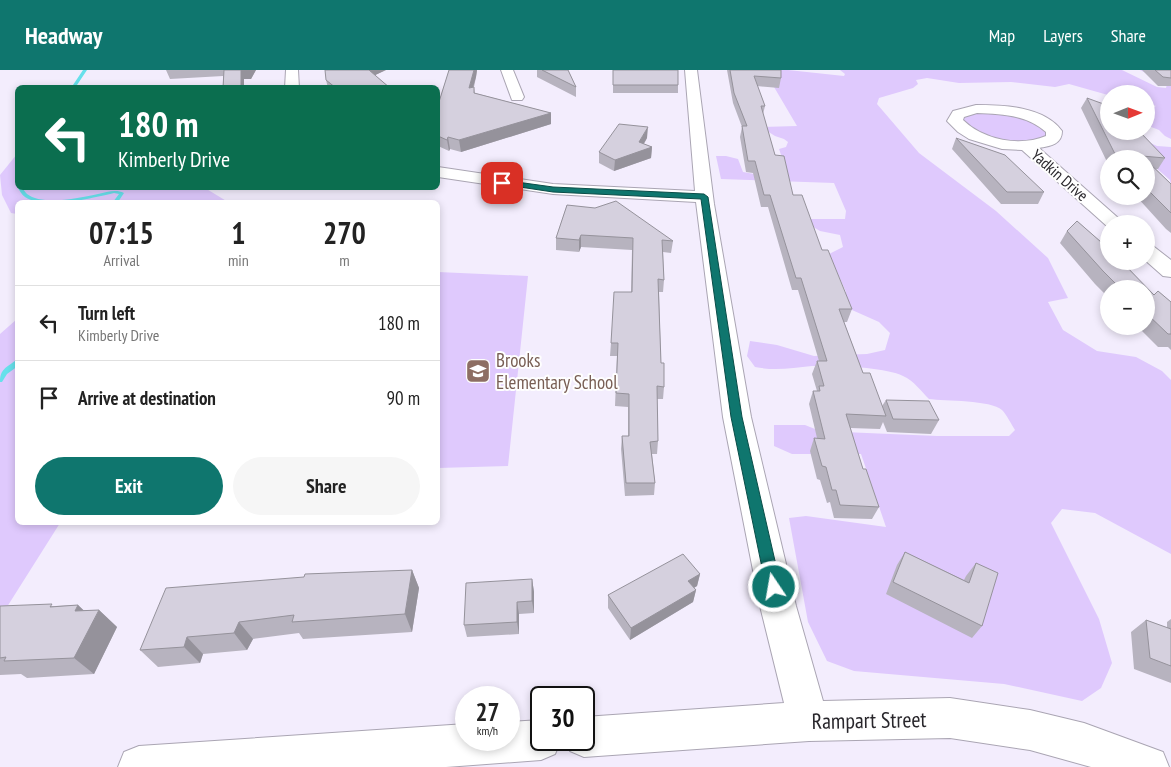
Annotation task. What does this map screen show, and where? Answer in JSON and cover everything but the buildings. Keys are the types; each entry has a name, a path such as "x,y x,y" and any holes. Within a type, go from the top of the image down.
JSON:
{"street":[{"path":"292,70 292,85"},
{"path":"508,70 517,97"},
{"path":"691,70 704,197 737,417 778,606 809,721"},
{"name":"Yadkin Drive","path":"1026,145 1046,142 1054,138 1054,131 1049,126 1026,115 990,109 965,111 958,114 955,121 960,128 973,135 1005,144 1026,145 1106,215"},
{"path":"440,172 553,190 704,197"},
{"path":"1155,258 1171,271"},
{"name":"Rampart Street","path":"595,736 809,721 950,718 1030,730 1084,744 1148,767"},
{"path":"139,767 530,741"}],"shaded area":[{"path":"764,70 788,70 844,76 845,74 840,70 1122,70 1153,85 1100,85 1100,93 1069,84 1055,87 1011,82 959,83 927,78 916,80 918,84 913,88 879,98 877,104 919,153 996,211 1048,258 1068,298 1048,302 1063,330 1097,351 1136,357 1162,371 1171,380 1171,554 1095,513 1062,509 1051,523 1099,619 1112,663 1101,688 1082,701 1004,684 854,671 827,661 808,622 789,518 806,516 886,527 861,454 792,454 774,446 774,425 805,425 820,431 937,436 1009,436 1015,430 1004,412 996,407 988,404 929,399 911,381 895,373 859,367 833,366 770,369 755,367 747,356 750,341 777,345 814,356 867,354 885,350 890,333 879,322 816,294 846,292 829,254 843,247 840,235 820,231 810,225 811,219 845,219 846,211 834,183 721,179 716,156 738,159 743,172 754,174 787,172 779,149 786,147 788,142 761,127 797,126"},
{"path":"1140,70 1171,71 1171,139 1155,128 1155,86 1166,88 1167,84"},
{"path":"979,112 1020,116 1047,131 1047,136 1033,141 1017,142 985,136 962,121 963,117"},
{"path":"1137,140 1144,140 1157,146 1171,147 1171,186 1170,180 1155,167 1155,150 1142,150"},
{"path":"15,156 15,190 208,190 225,200 15,200 15,214 11,213 2,195 0,175"},
{"name":"Brooks Elementary School","path":"440,272 528,276 508,466 440,468"},
{"path":"15,321 15,525 59,525 0,618 0,334"}],"waterway":[{"path":"75,85 85,70"},
{"path":"22,190 26,196 36,200"},
{"path":"70,200 114,192 122,193 117,200"},
{"path":"0,380 5,372 15,364"}],"place":[{"name":"Brooks Elementary School","path":"478,371"}],"route":[{"path":"502,183 553,190 704,197 737,417 774,587"}]}
